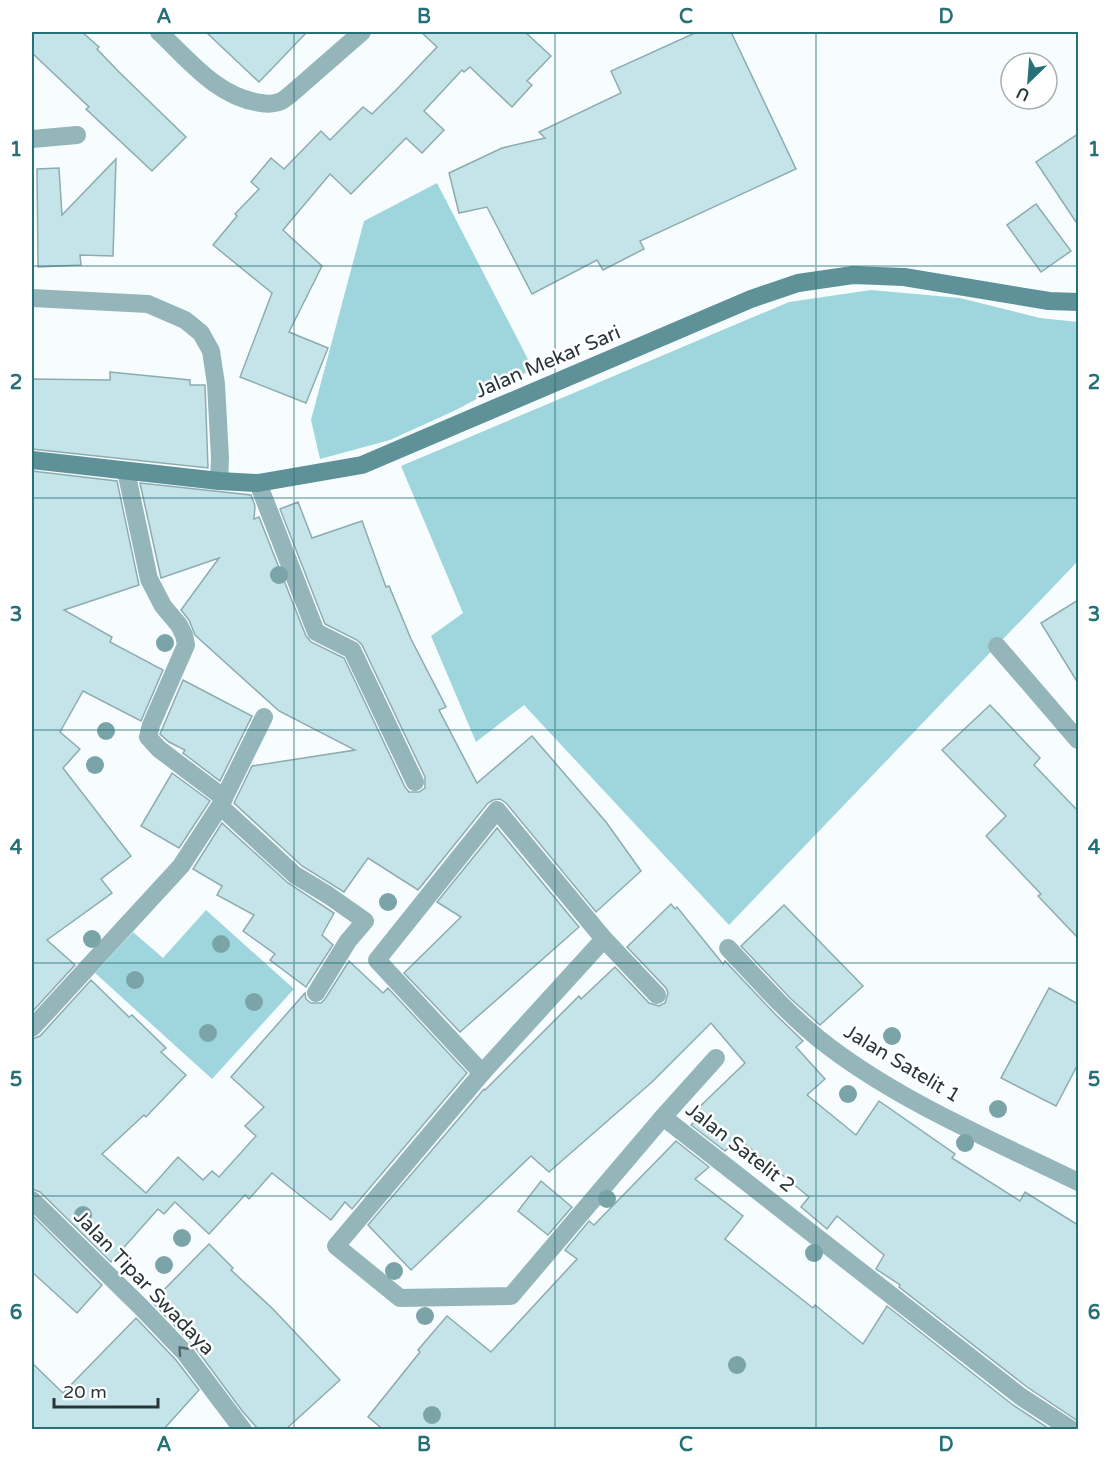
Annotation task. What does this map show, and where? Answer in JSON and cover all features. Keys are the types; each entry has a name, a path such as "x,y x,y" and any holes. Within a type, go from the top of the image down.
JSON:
{"street":[{"path":"159,32 216,85 232,95 270,104 280,102 291,94 362,32"},
{"path":"32,139 77,135"},
{"name":"Jalan Mekar Sari","path":"32,460 219,481 258,483 362,465 751,299 798,283 853,275 904,277 1049,301 1078,302"},
{"path":"32,298 148,304 185,320 201,333 211,351 216,384 219,481"},
{"path":"126,471 149,579 163,606 179,625 186,645 151,725 148,737 222,802 295,875 365,921 348,941 316,993"},
{"path":"258,483 316,632 352,650 415,782"},
{"path":"997,646 1078,740"},
{"path":"32,1028 181,866 222,802 264,717"},
{"path":"604,939 482,1073 377,960 497,810 604,939 657,995"},
{"name":"Jalan Satelit 1","path":"728,948 781,1004 819,1039 867,1072 932,1111 1078,1182"},
{"path":"663,1117 716,1058"},
{"name":"Jalan Satelit 2","path":"482,1073 336,1246 400,1298 511,1296 663,1117 1020,1396 1072,1430"},
{"name":"Jalan Tipar Swadaya","path":"32,1200 185,1353 243,1430"}],"shaded area":[{"path":"437,183 533,369 456,410 390,440 320,459 311,420 364,221"},
{"path":"871,290 960,298 1040,318 1078,322 1078,561 729,925 524,705 476,742 431,636 463,613 401,466 789,302"},
{"path":"206,910 294,989 212,1079 95,973 133,932 163,958"}],"building":[{"path":"32,32 82,32 99,47 97,49 119,72 186,137 152,171 86,109 89,107 32,53"},
{"path":"206,32 307,32 259,82"},
{"path":"421,32 525,32 551,56 527,81 532,85 512,107 470,67 464,72 462,70 424,111 444,130 422,153 406,138 351,194 330,174 283,230 322,266 289,332 328,348 306,403 240,377 272,293 213,245 237,216 235,214 259,189 251,182 271,158 284,169 321,131 330,140 363,107 372,114 399,87 437,47"},
{"path":"697,32 731,32 796,169 640,241 644,249 603,270 597,260 532,294 487,207 459,213 449,173 502,148 545,138 539,132 621,93 611,71"},
{"path":"1078,134 1078,225 1036,162"},
{"path":"116,159 113,256 80,255 81,265 38,267 37,169 59,168 62,215"},
{"path":"1036,204 1071,251 1041,272 1007,225"},
{"path":"110,372 190,380 190,385 205,385 208,468 32,449 32,379 110,380"},
{"path":"32,471 117,481 139,585 64,610 112,637 110,642 163,670 141,721 83,691 60,732 80,749 63,768 131,856 101,879 112,893 47,940 75,965 32,1012"},
{"path":"140,483 251,495 255,506 254,519 259,517 306,636 311,642 344,658 405,787 409,792 419,792 425,788 425,777 362,645 357,640 325,624 280,509 298,502 312,538 362,521 386,587 389,586 411,639 446,707 439,710 477,783 532,736 606,822 641,871 596,912 506,803 500,799 488,803 418,890 368,858 344,892 302,866 234,803 252,766 355,750 279,711 195,635 189,620 181,610 219,558 161,578"},
{"path":"1078,600 1078,683 1041,623"},
{"path":"183,680 252,716 220,781 183,753 185,750 169,742 160,734"},
{"path":"990,705 1040,758 1034,765 1078,811 1078,938 1038,896 1041,894 986,836 1006,816 942,750"},
{"path":"172,773 210,801 179,848 141,826"},
{"path":"222,823 288,883 334,913 322,935 333,945 306,987 270,960 275,954 243,931 254,915 217,895 222,886 193,869"},
{"path":"497,828 579,927 460,1032 404,973 461,917 437,902"},
{"path":"671,904 675,909 677,907 723,964 725,961 803,1041 796,1047 825,1079 807,1095 856,1135 879,1101 955,1154 952,1158 1020,1201 1025,1192 1078,1225 1078,1421 1027,1387 899,1287 900,1285 876,1269 884,1255 837,1216 827,1229 801,1207 809,1197 739,1139 725,1151 691,1125 695,1121 690,1116 745,1063 711,1023 652,1082 549,1172 531,1156 411,1270 368,1225 484,1089 579,996 581,999 615,967 649,1003 659,1006 665,1003 668,993 666,988 627,947"},
{"path":"784,905 863,986 820,1025 791,999 741,946"},
{"path":"349,961 383,993 388,988 467,1073 352,1209 345,1202 331,1220 272,1173 249,1199 245,1195 209,1234 175,1202 164,1214 158,1209 111,1262 40,1192 32,1189 32,1039 40,1036 91,980 129,1017 132,1015 166,1048 161,1052 186,1075 146,1117 144,1115 102,1154 146,1193 178,1157 203,1180 212,1171 219,1177 256,1136 245,1126 264,1107 231,1077 305,993 306,999 311,1003 321,1003"},
{"path":"1049,988 1078,1004 1078,1064 1056,1106 1001,1078"},
{"path":"676,1141 709,1167 695,1179 743,1216 725,1239 813,1308 815,1305 863,1344 887,1306 1013,1405 1051,1430 384,1430 368,1417 420,1352 418,1350 447,1316 491,1352 577,1259 565,1250 589,1221 594,1225"},
{"path":"541,1181 572,1207 548,1235 518,1211"},
{"path":"32,1215 102,1285 77,1313 32,1272"},
{"path":"209,1244 233,1268 231,1270 273,1309 340,1380 285,1430 259,1430 194,1346 152,1302"},
{"path":"136,1318 176,1360 199,1390 163,1430 32,1430 32,1363 63,1393"}]}
